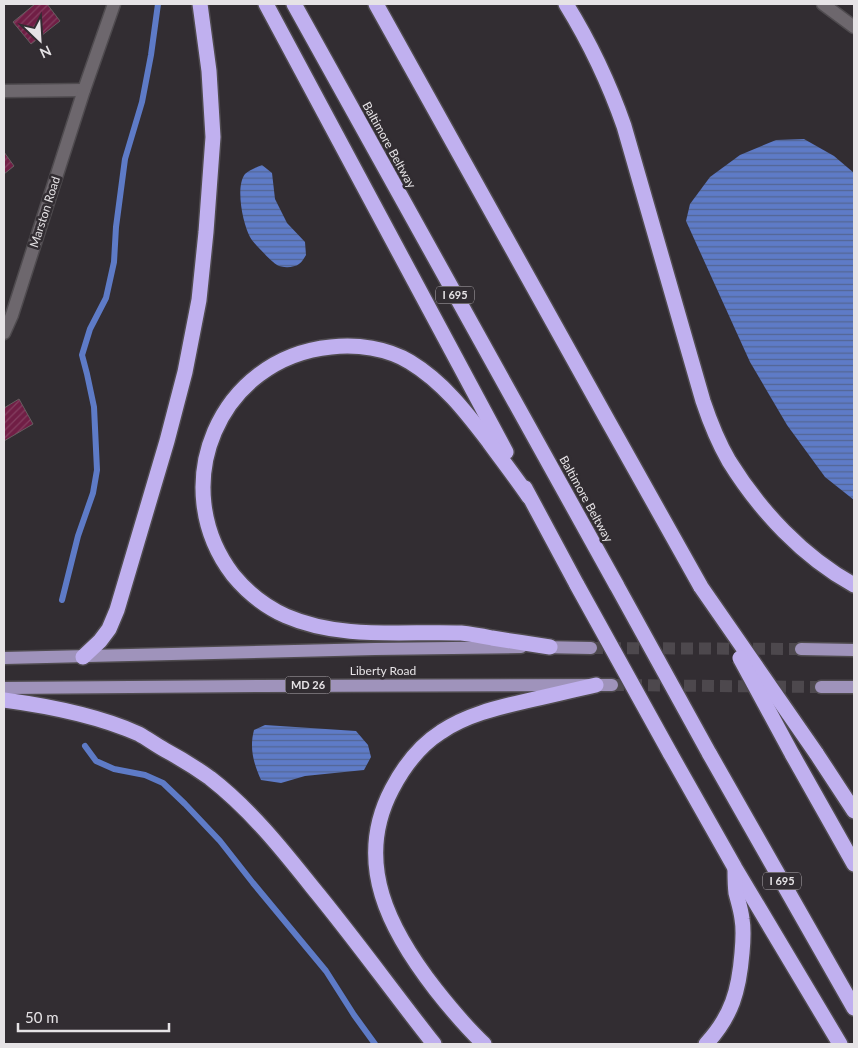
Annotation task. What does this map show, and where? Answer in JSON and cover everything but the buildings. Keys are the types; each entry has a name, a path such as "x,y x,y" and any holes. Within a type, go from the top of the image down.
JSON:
{"highway":[{"path":"83,657 100,641 109,629 117,610 167,441 185,372 199,300 213,137 209,71 200,4"},
{"path":"266,4 577,585 735,868 840,1044"},
{"name":"Baltimore Beltway","path":"294,4 709,753 854,1008"},
{"path":"376,4 854,864"},
{"path":"566,4 596,57 612,92 624,126 700,392 714,430 729,460 750,492 771,517 793,540 822,564 854,585"},
{"path":"529,497 457,402 424,371 408,360 385,352 343,345 297,354 276,362 258,375 227,407 217,425 204,467 204,509 209,530 216,547 226,564 249,592 286,616 320,627 368,633 463,633 550,647"},
{"path":"701,587 816,753 854,812"},
{"path":"484,1044 470,1031 421,970 394,926 384,902 375,860 376,839 381,815 398,777 410,760 425,744 442,731 468,717 596,685"},
{"path":"4,700 65,710 100,719 140,735 209,778 231,796 284,852 358,943 434,1044"},
{"path":"706,1044 714,1036 727,1016 737,993 743,944 742,920 736,891 735,868"}],"main road":[{"name":"Liberty Road","path":"4,658 374,649 591,648"},
{"path":"801,649 854,650"},
{"name":"Liberty Road","path":"4,688 612,685"},
{"path":"821,687 854,687"}],"street":[{"name":"Marston Road","path":"4,333 12,314 84,90 114,4"},
{"path":"823,4 854,27"},
{"path":"4,91 84,90"}],"water":[{"path":"804,139 834,156 854,173 854,500 825,477 787,425 750,362 686,221 690,204 710,177 740,155 776,140"},
{"path":"262,165 272,173 275,199 287,223 305,242 306,255 300,263 294,266 277,265 259,248 247,231 240,196 242,180 245,174"},
{"path":"265,725 356,731 368,745 371,757 364,770 305,776 281,783 261,780 254,762 252,744 254,730"}],"waterway":[{"path":"62,600 78,536 93,493 97,470 94,407 82,355 90,329 106,298 114,262 116,227 125,159 142,102 158,4"},
{"path":"85,746 96,761 114,769 145,775 163,783 185,804 220,841 326,971 375,1044"}],"tunnel":[{"path":"591,648 801,649"},
{"path":"612,685 821,687"}]}
